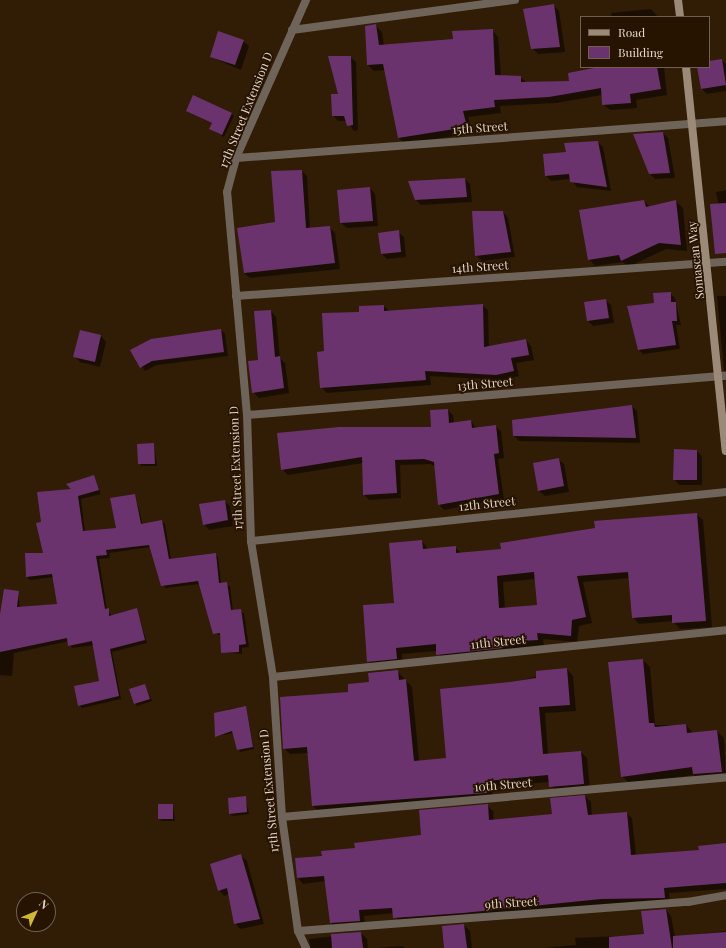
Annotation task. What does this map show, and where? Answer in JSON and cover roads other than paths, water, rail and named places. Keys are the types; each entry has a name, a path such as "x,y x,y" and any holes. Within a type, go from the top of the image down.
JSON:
{"street":[{"name":"17th Street Extension D","path":"306,0 236,158 227,192 247,415 251,541 273,677 282,817 298,931 306,948"},
{"path":"292,30 515,0"},
{"path":"678,0 680,16"},
{"name":"Somascan Way","path":"686,68 708,263 723,376 726,450"},
{"name":"15th Street","path":"236,158 726,120"},
{"name":"14th Street","path":"236,296 726,262"},
{"name":"13th Street","path":"247,415 723,376"},
{"name":"12th Street","path":"251,541 726,492"},
{"name":"11th Street","path":"273,677 726,630"},
{"name":"10th Street","path":"282,817 726,777"},
{"name":"9th Street","path":"298,931 688,902 726,895"}]}
